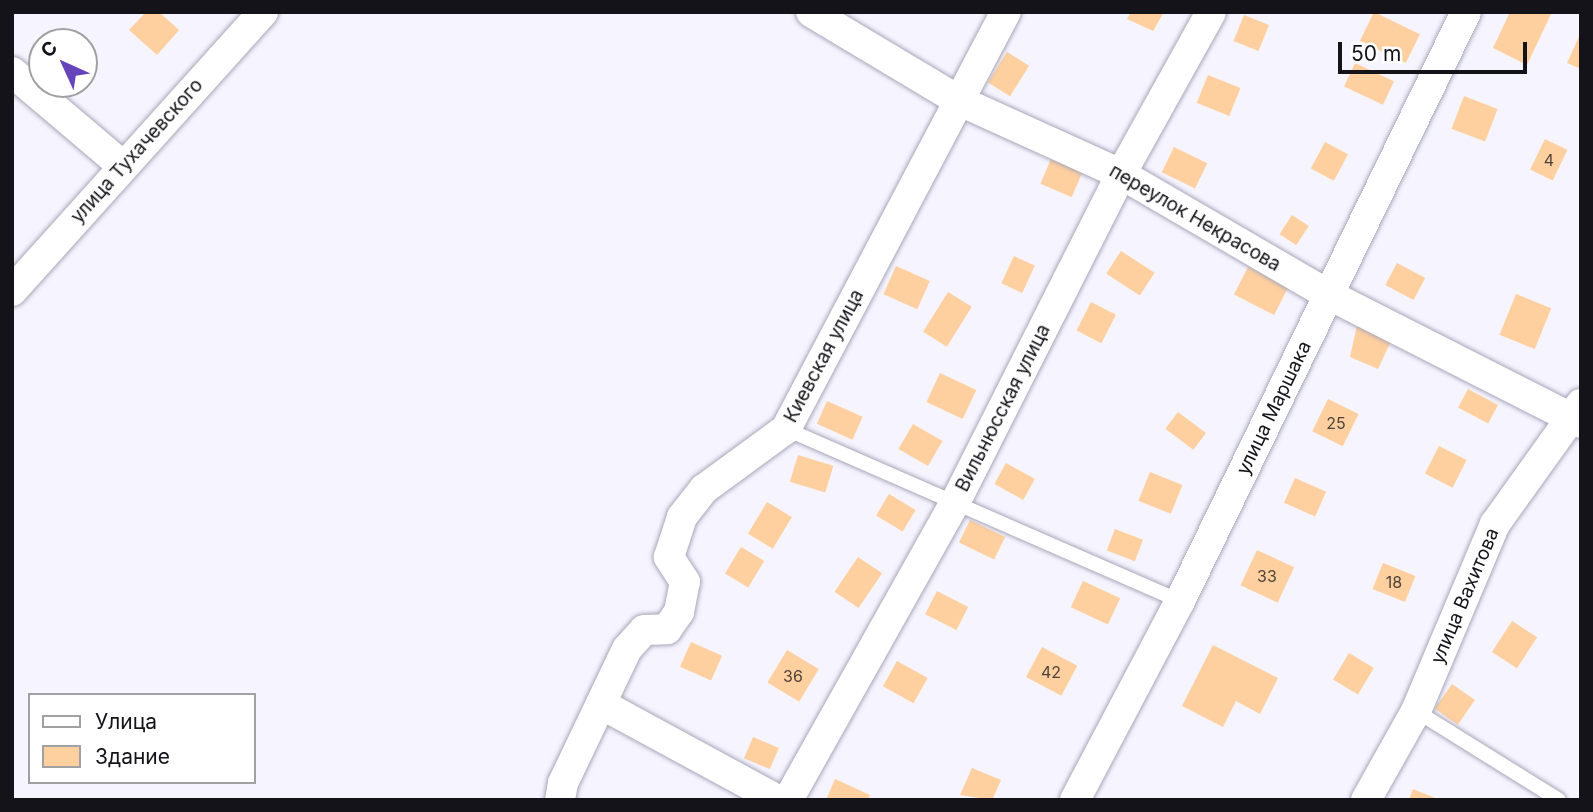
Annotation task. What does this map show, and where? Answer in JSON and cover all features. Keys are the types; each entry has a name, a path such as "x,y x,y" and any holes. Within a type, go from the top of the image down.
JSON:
{"street":[{"name":"улица Тухачевского","path":"12,291 262,12"},
{"name":"переулок Некрасова","path":"811,12 960,101 1121,174 1329,295 1578,415"},
{"name":"Киевская улица","path":"560,800 627,649 645,630 667,629 679,612 685,582 669,557 681,517 705,489 786,429 1006,12"},
{"name":"Вильнюсская улица","path":"788,800 956,501 1121,174 1211,12"},
{"name":"улица Маршака","path":"1075,800 1180,601 1466,12"},
{"path":"12,72 123,166"},
{"name":"улица Вахитова","path":"1366,800 1416,710 1495,524 1533,466 1578,415"},
{"path":"601,704 778,800"}],"lane":[{"path":"786,429 1180,601"},
{"path":"1416,710 1559,800"}],"building":[{"path":"146,12 159,12 179,30 157,55 129,30"},
{"path":"1131,12 1164,12 1153,31 1127,19"},
{"path":"1374,12 1420,34 1406,63 1360,41"},
{"path":"1510,12 1552,12 1527,65 1493,48"},
{"path":"1244,15 1269,25 1259,51 1234,41"},
{"path":"1581,32 1581,69 1567,63"},
{"path":"1007,52 1029,66 1010,96 988,83"},
{"path":"1355,63 1394,81 1383,105 1344,87"},
{"path":"1208,75 1240,88 1229,116 1197,103"},
{"path":"1464,96 1498,109 1485,142 1451,129"},
{"path":"1545,139 1567,150 1553,181 1530,170"},
{"path":"1325,142 1348,154 1334,181 1311,168"},
{"path":"1174,147 1207,163 1195,188 1162,172"},
{"path":"1051,159 1082,172 1072,197 1040,184"},
{"path":"1292,215 1309,226 1296,245 1279,234"},
{"path":"1121,251 1155,273 1140,295 1106,274"},
{"path":"1014,256 1035,266 1022,293 1001,283"},
{"path":"1397,263 1425,278 1414,300 1385,285"},
{"path":"896,266 930,281 917,309 883,294"},
{"path":"1248,267 1288,287 1274,315 1234,295"},
{"path":"948,292 972,307 947,347 923,332"},
{"path":"1516,294 1551,308 1535,349 1500,335"},
{"path":"1091,302 1116,315 1101,343 1076,331"},
{"path":"1357,325 1391,341 1378,369 1350,357"},
{"path":"940,373 976,390 963,419 926,402"},
{"path":"1468,389 1498,405 1488,424 1458,408"},
{"path":"1328,399 1359,414 1343,446 1312,431"},
{"path":"827,401 863,417 852,440 817,424"},
{"path":"1178,412 1206,433 1193,450 1165,429"},
{"path":"913,424 942,441 928,466 898,449"},
{"path":"1439,446 1467,460 1453,488 1425,474"},
{"path":"798,455 833,466 825,493 790,482"},
{"path":"1006,463 1035,479 1023,500 994,484"},
{"path":"1150,472 1182,485 1171,514 1138,501"},
{"path":"1295,478 1326,492 1315,516 1284,503"},
{"path":"889,494 916,510 903,531 876,515"},
{"path":"767,502 792,517 773,549 748,534"},
{"path":"970,520 1005,537 994,560 959,542"},
{"path":"1115,529 1143,540 1135,561 1107,550"},
{"path":"741,547 764,561 748,587 725,574"},
{"path":"1257,550 1294,567 1278,603 1241,585"},
{"path":"858,557 882,573 859,608 835,592"},
{"path":"1383,563 1415,576 1405,602 1373,589"},
{"path":"1083,581 1120,598 1108,625 1071,607"},
{"path":"937,591 968,607 956,630 925,614"},
{"path":"1512,621 1537,637 1517,668 1492,652"},
{"path":"691,642 722,656 711,680 680,667"},
{"path":"1213,645 1278,678 1260,714 1236,701 1223,727 1182,706"},
{"path":"1042,647 1077,666 1061,696 1026,677"},
{"path":"787,650 819,669 799,702 767,683"},
{"path":"1349,653 1374,668 1358,695 1333,680"},
{"path":"897,661 928,678 914,703 883,686"},
{"path":"1452,684 1475,700 1458,725 1435,709"},
{"path":"753,737 779,748 770,769 744,758"},
{"path":"972,768 1001,780 992,800 960,795"},
{"path":"835,779 870,795 868,800 826,800"},
{"path":"1413,789 1440,800 1409,800"}]}
